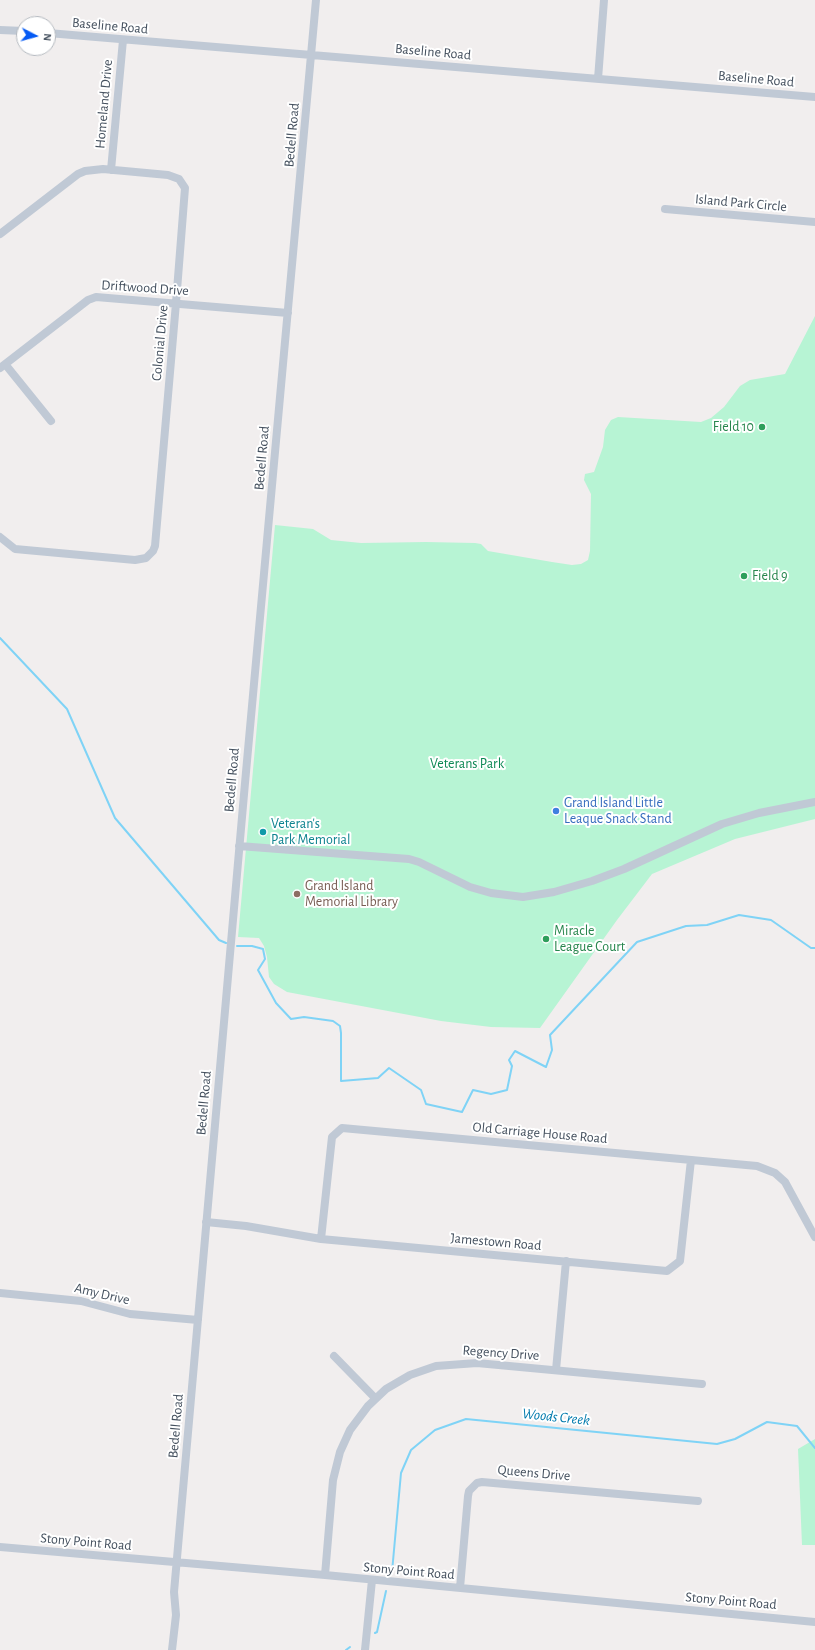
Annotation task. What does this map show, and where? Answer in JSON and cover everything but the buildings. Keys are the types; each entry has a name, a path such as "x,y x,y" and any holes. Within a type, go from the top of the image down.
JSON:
{"street":[{"name":"Bedell Road","path":"172,1650 176,1615 174,1592 206,1222 316,0"},
{"path":"598,78 604,0"},
{"path":"0,30 16,31"},
{"name":"Baseline Road","path":"56,35 815,97"},
{"name":"Homeland Drive","path":"111,170 123,40"},
{"name":"Colonial Drive","path":"0,234 78,174 95,169 168,175 175,177 182,183 185,193 153,551 146,558 135,560 22,550 11,548 0,537"},
{"name":"Island Park Circle","path":"665,209 815,222"},
{"name":"Driftwood Drive","path":"3,366 91,298 96,297 288,313"},
{"path":"3,366 51,422"},
{"path":"239,846 409,860 419,862 470,887 491,893 523,897 554,892 592,881 624,869 722,824 759,813 815,802"},
{"name":"Old Carriage House Road","path":"321,1239 332,1137 342,1128 757,1166 775,1173 785,1182 815,1237"},
{"name":"Jamestown Road","path":"206,1222 246,1226 321,1239 667,1271 680,1261 691,1160"},
{"path":"556,1370 566,1261"},
{"name":"Amy Drive","path":"0,1293 81,1300 130,1314 198,1320"},
{"path":"334,1356 375,1398"},
{"name":"Regency Drive","path":"325,1575 336,1466 350,1430 375,1398 410,1375 429,1368 449,1364 477,1363 702,1384"},
{"name":"Queens Drive","path":"460,1588 468,1496 469,1490 477,1483 490,1482 698,1501"},
{"name":"Stony Point Road","path":"0,1547 325,1575 815,1622"},
{"path":"365,1650 372,1580"}],"green space":[{"name":"Veterans Park","path":"815,316 815,819 735,839 652,874 617,920 540,1028 491,1027 441,1021 287,992 274,984 269,977 267,957 264,946 259,938 238,937 275,525 313,529 331,540 361,543 475,543 481,544 488,551 572,565 581,564 588,560 590,551 591,494 584,480 585,474 594,472 603,447 605,430 611,420 618,417 701,422 711,418 724,407 740,386 750,380 785,374"},
{"path":"815,1439 815,1545 802,1545 798,1449"}],"waterway":[{"path":"0,638 67,709 115,818 219,940 226,943"},
{"path":"237,946 252,946 263,949 265,959 258,970 276,1003 291,1019 304,1017 333,1021 340,1026 341,1081 378,1078 389,1068 421,1090 426,1104 462,1112 473,1090 491,1094 507,1090 512,1066 509,1060 515,1051 546,1067 552,1050 550,1035 637,942 686,926 707,925 739,915 771,920 811,948 815,948"},
{"name":"Woods Creek","path":"392,1572 401,1473 411,1450 435,1430 466,1419 717,1444 735,1439 767,1422 797,1426 815,1448"},
{"name":"Woods Creek","path":"375,1633 377,1632 386,1591"},
{"name":"Woods Creek","path":"346,1650 350,1647"}],"place":[{"name":"Field 10","path":"762,427"},
{"name":"Field 9","path":"744,576"},
{"name":"Grand Island Little Leaque Snack Stand","path":"556,811"},
{"name":"Veteran's Park Memorial","path":"263,832"},
{"name":"Grand Island Memorial Library","path":"297,894"},
{"name":"Miracle League Court","path":"546,939"}]}
